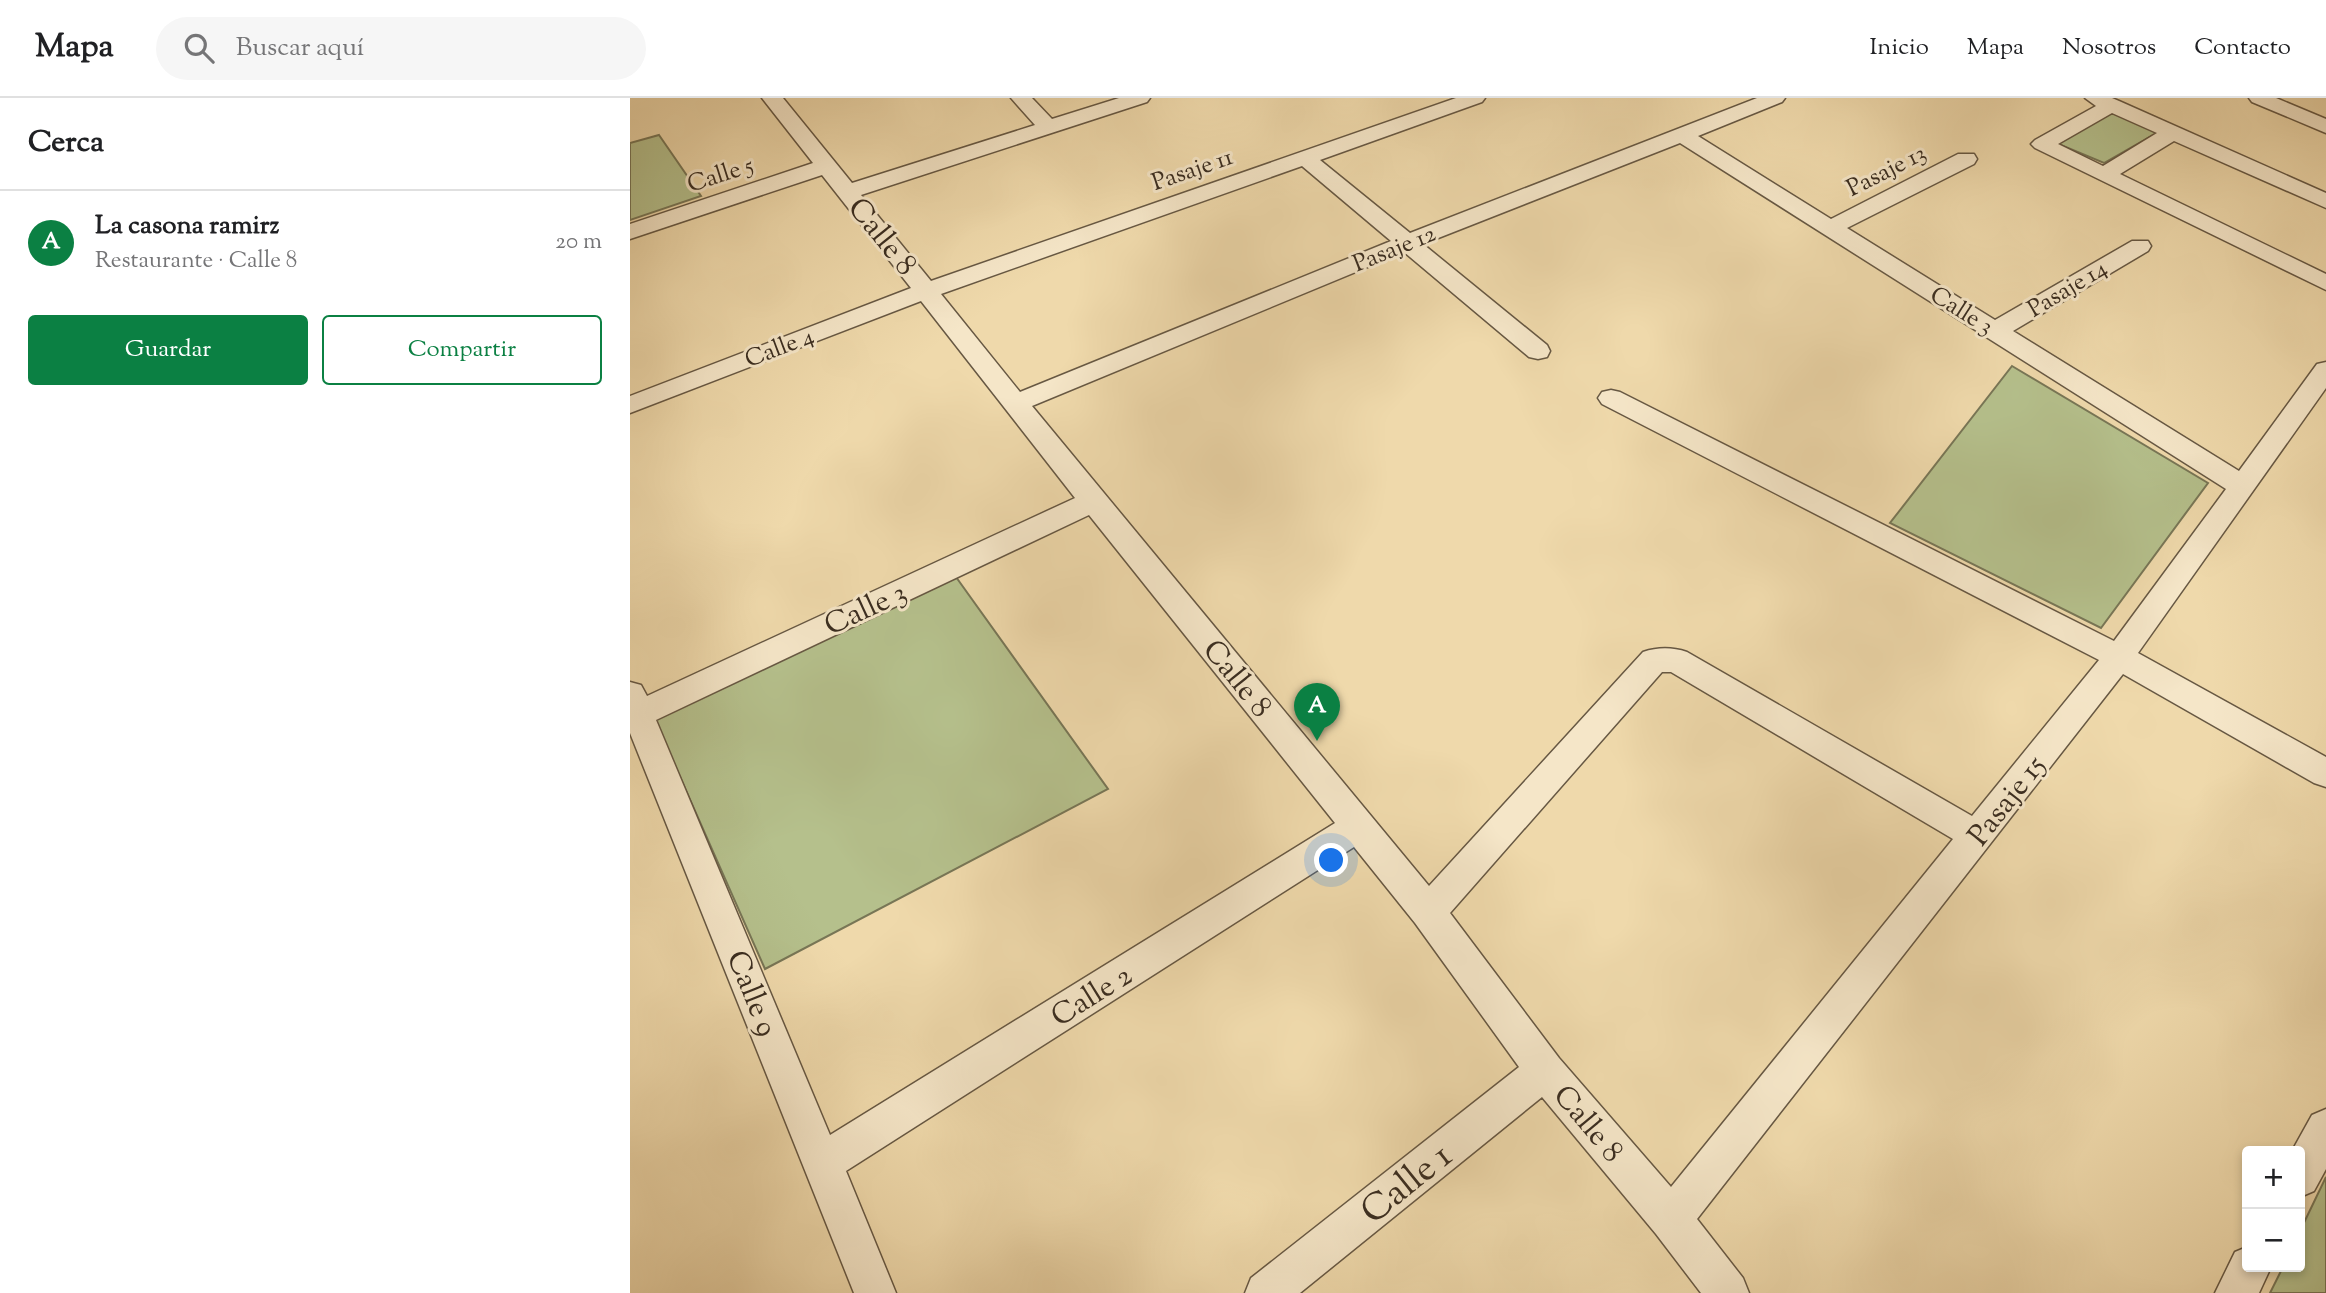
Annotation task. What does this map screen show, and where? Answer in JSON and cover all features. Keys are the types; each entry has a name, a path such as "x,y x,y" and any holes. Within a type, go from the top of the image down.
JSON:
{"street":[{"name":"Calle 8","path":"772,98 928,290 1093,501 1428,912 1545,1071 1671,1219 1728,1293"},
{"path":"1020,98 1048,127"},
{"path":"847,192 1140,98"},
{"name":"Pasaje 11","path":"928,290 1475,98"},
{"name":"Pasaje 12","path":"1016,403 1405,243 1775,98"},
{"path":"2259,98 2326,127"},
{"path":"2326,201 2104,102 2042,144 2326,283"},
{"path":"2105,174 2174,132"},
{"name":"Calle 3","path":"1682,135 2242,486"},
{"path":"1305,158 1538,351"},
{"name":"Pasaje 13","path":"1830,228 1966,159"},
{"name":"Calle 5","path":"630,232 826,166"},
{"name":"Pasaje 14","path":"1995,331 2140,246"},
{"name":"Calle 4","path":"630,405 928,290"},
{"name":"Pasaje 15","path":"1671,1219 2119,657 2326,370"},
{"path":"1611,398 2119,657 2326,773"},
{"name":"Calle 3","path":"634,704 1093,501"},
{"path":"1428,912 1654,660 1675,660 1977,836"},
{"name":"Calle 9","path":"634,704 875,1293"},
{"name":"Calle 2","path":"822,1163 1359,826"},
{"name":"Calle 1","path":"1266,1293 1545,1071"},
{"path":"2305,1168 2326,1129"},
{"path":"2236,1293 2247,1272"}],"green space":[{"path":"2114,111 2160,131 2104,163 2056,143"},
{"path":"659,135 701,196 630,220 630,143"},
{"path":"2012,366 2208,483 2101,628 1890,523"},
{"path":"956,577 1108,789 765,969 653,716"},
{"path":"2326,1177 2326,1293 2270,1293 2280,1272 2305,1272 2305,1221"}],"place":[{"name":"La casona ramirz","path":"1317,741"}]}
